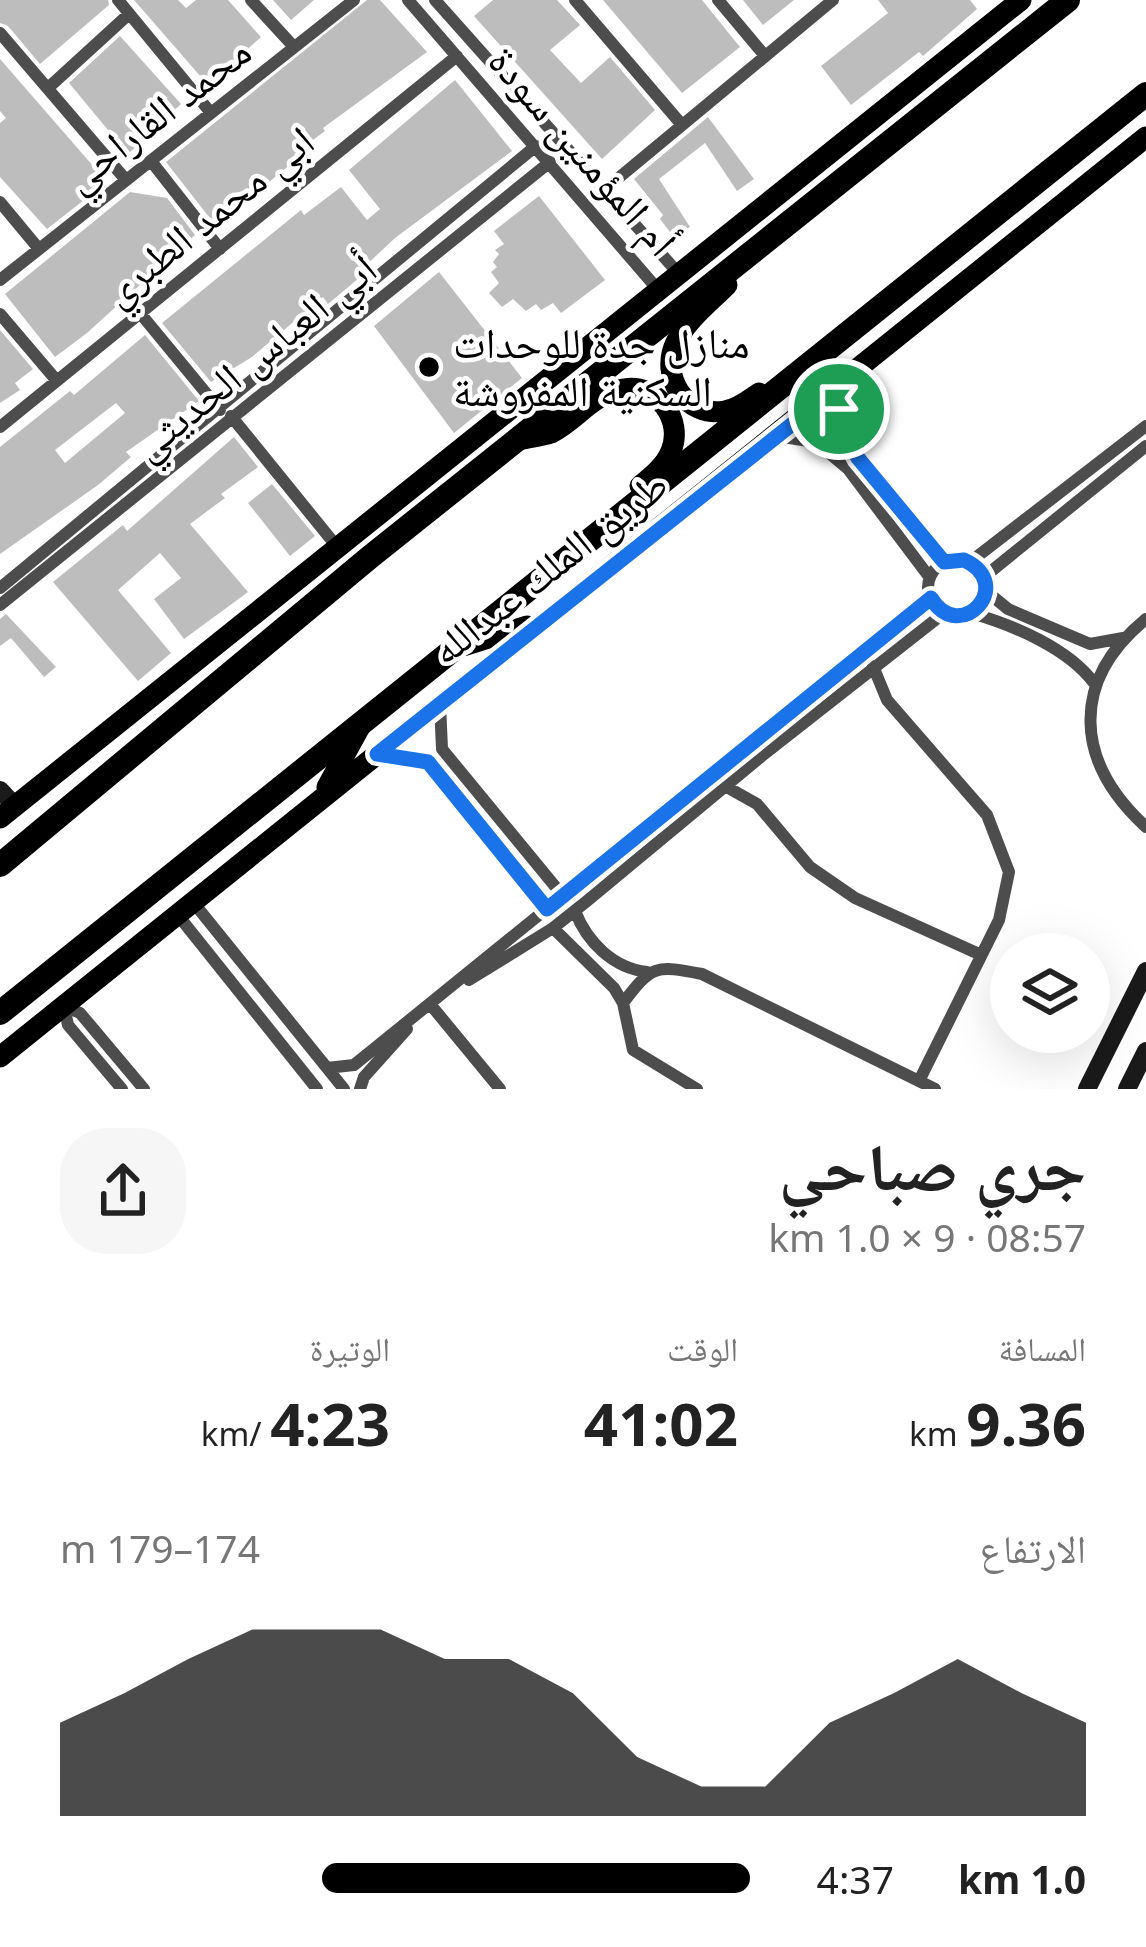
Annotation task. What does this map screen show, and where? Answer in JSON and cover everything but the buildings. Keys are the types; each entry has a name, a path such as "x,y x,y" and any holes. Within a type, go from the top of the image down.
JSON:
{"highway":[{"path":"0,867 370,557 1068,0"},
{"name":"طريق الملك عبدالله","path":"0,1013 1146,94"}],"main road":[{"path":"5,805 218,644 1021,0"},
{"path":"843,143 988,63"},
{"name":"طريق الملك عبدالله","path":"0,1057 1146,137"},
{"path":"1015,198 1037,224"},
{"path":"740,265 676,342 670,367 682,397 705,411 733,410 803,359 818,357"},
{"path":"523,439 548,434 618,389 648,391 669,410 674,424 670,456 608,514 591,539"},
{"path":"370,557 406,494"},
{"path":"453,649 542,622"},
{"path":"218,644 289,623"},
{"path":"321,799 362,722"},
{"path":"0,1001 93,938"},
{"path":"1087,1089 1146,971"},
{"path":"1127,1089 1146,1052"}],"street":[{"path":"119,0 211,113"},
{"path":"251,0 294,47"},
{"name":"محمد القاراحي","path":"0,280 354,0"},
{"name":"أم المؤمنين سودة","path":"408,0 660,292"},
{"name":"أم المؤمنين سودة","path":"435,0 680,275"},
{"path":"575,0 682,125"},
{"path":"718,0 766,56"},
{"path":"604,190 833,0"},
{"path":"48,88 129,14"},
{"path":"0,33 127,180"},
{"path":"0,58 12,47"},
{"name":"ابي محمد الطبري","path":"0,427 457,56"},
{"name":"أبي العباس الحديثي","path":"0,605 536,146"},
{"path":"151,160 220,249"},
{"name":"أبي العباس الحديثي","path":"0,588 550,162"},
{"path":"0,202 39,249"},
{"path":"140,313 338,548"},
{"path":"0,314 56,381"},
{"path":"844,383 837,417 858,458 944,562"},
{"path":"970,562 1146,426"},
{"path":"776,436 816,442 848,469 930,578 931,598 944,614 958,616 981,604 985,584 1146,446"},
{"path":"930,578 944,562 970,562 1008,609 1090,644 1123,638"},
{"path":"327,1068 354,1065 931,598"},
{"path":"971,613 1002,622 1082,666 1094,683"},
{"path":"360,1089 364,1077 430,1004 553,928 852,683 944,614"},
{"path":"1146,619 1123,638 1094,683 1089,732 1122,805 1146,827"},
{"path":"873,667 887,700 987,814 1009,872 999,920 919,1081"},
{"path":"852,683 887,700"},
{"path":"440,704 442,749 563,896"},
{"path":"377,754 428,762 547,909"},
{"path":"746,769 757,804"},
{"path":"725,786 757,804 810,867 856,898 979,954"},
{"path":"185,908 344,1089"},
{"path":"185,908 317,1089"},
{"path":"575,910 580,925 610,959 630,970 664,967 702,974 935,1089"},
{"path":"553,928 614,988 623,1004 633,1050 698,1089"},
{"path":"623,1004 647,972"},
{"path":"430,1004 500,1089"},
{"path":"64,1006 68,1025 122,1089"},
{"path":"64,1006 80,1013 145,1089"}],"place":[{"name":"منازل جدة للوحدات السكنية المفروشة","path":"429,367"}],"route":[{"path":"844,383 839,409 837,417 858,458 926,544 944,562 964,560 981,571 986,584 981,604 958,616 944,614 931,598 547,909 428,762 377,754 844,383"}]}
